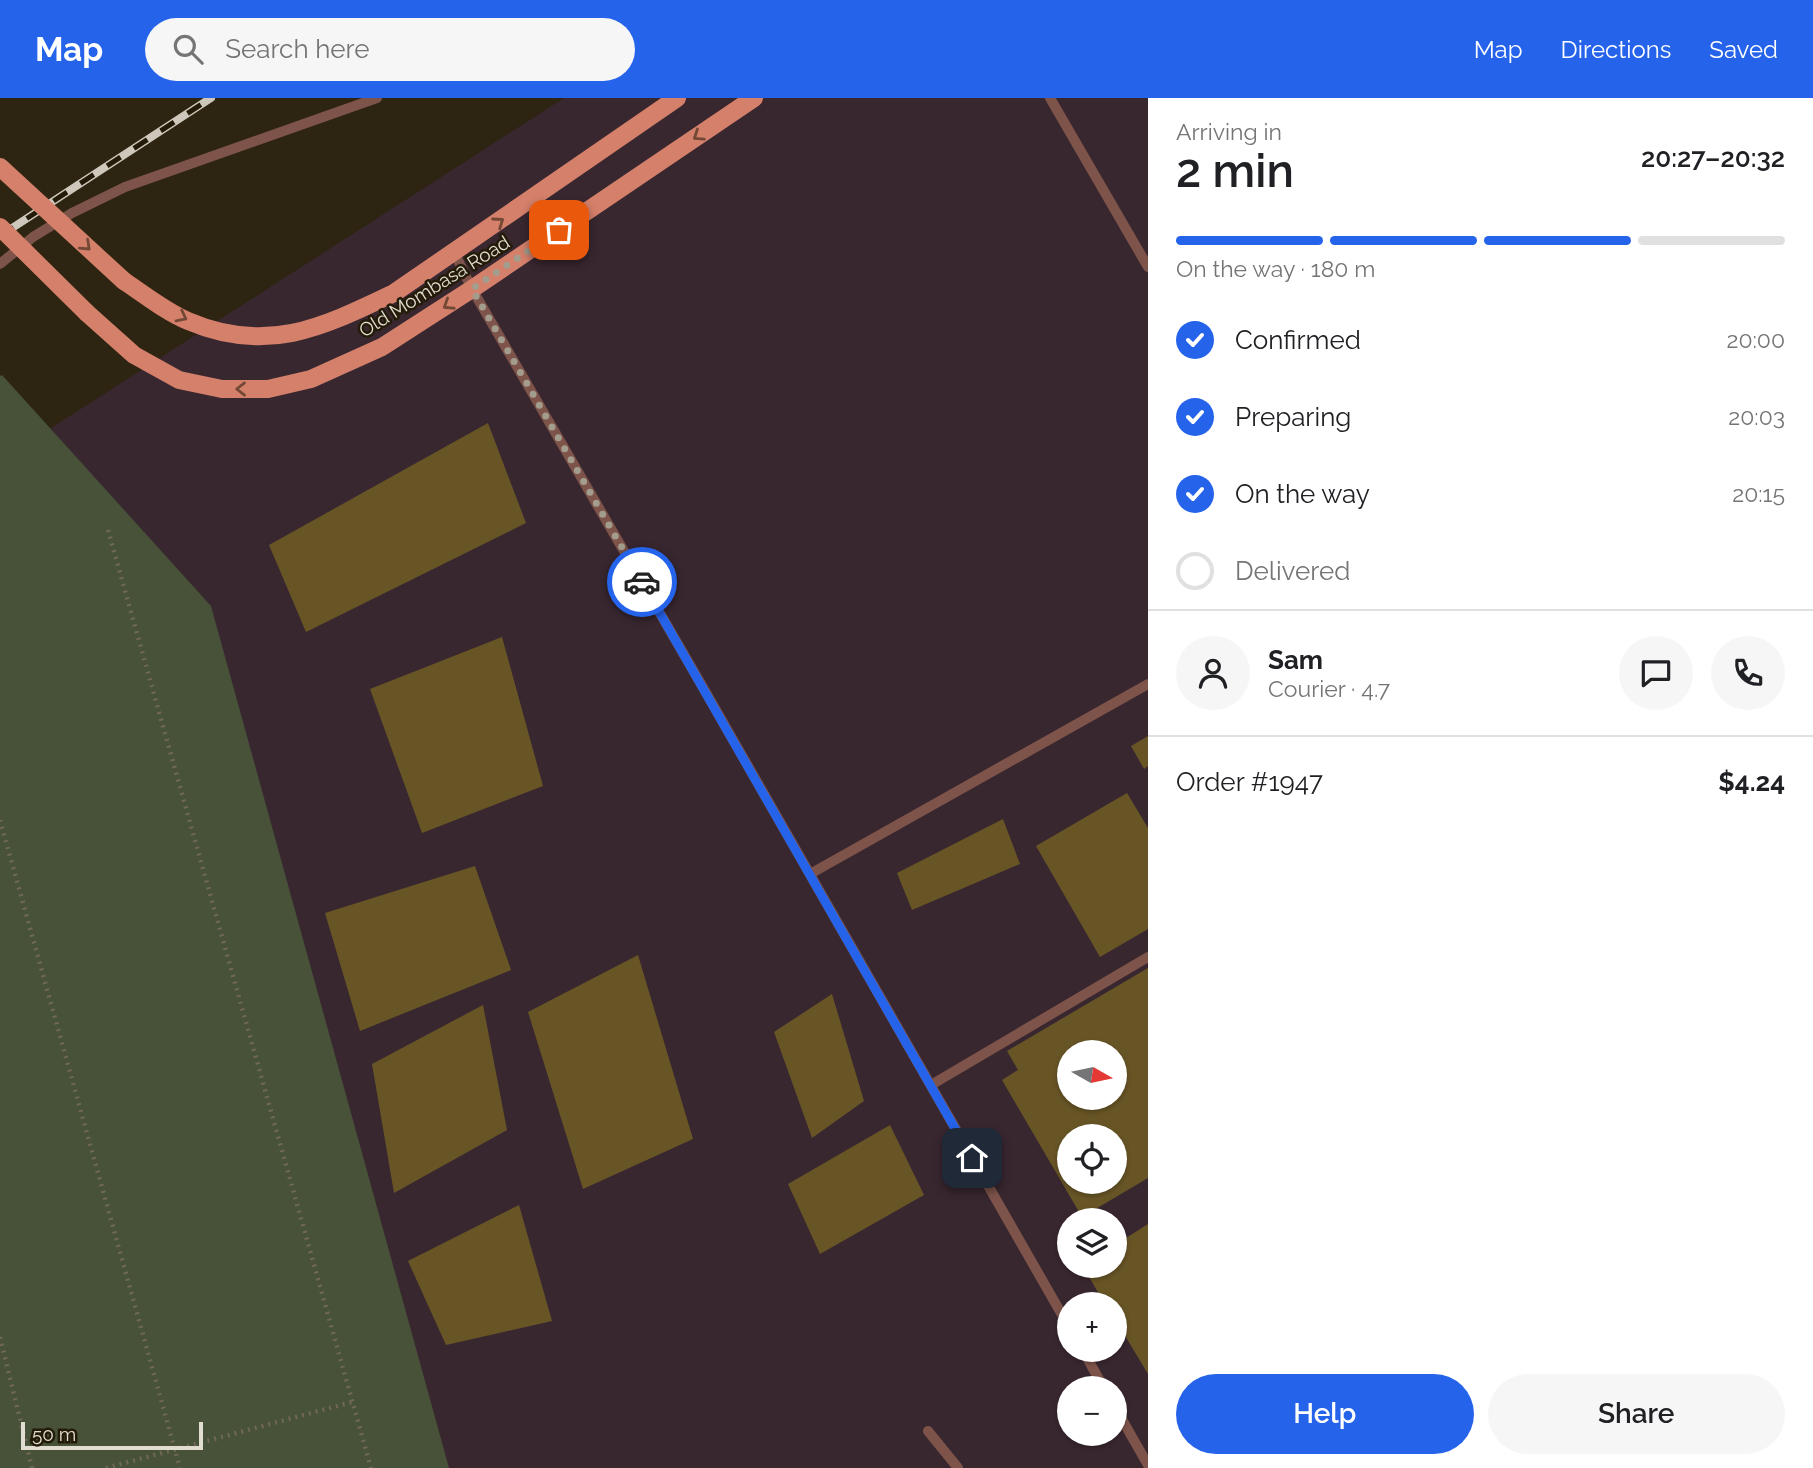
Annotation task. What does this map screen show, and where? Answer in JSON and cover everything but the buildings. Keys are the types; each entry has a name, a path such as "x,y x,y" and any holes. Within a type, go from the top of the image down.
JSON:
{"main road":[{"name":"Old Mombasa Road","path":"0,167 124,282 188,321 226,333 264,338 306,330 346,316 394,293 677,98"},
{"name":"Old Mombasa Road","path":"0,227 134,355 179,380 222,389 268,389 311,379 382,347 754,98"}],"lane":[{"path":"0,264 52,225 125,187 377,98"},
{"path":"1049,98 1148,267"},
{"path":"454,252 472,289 1057,1306"},
{"path":"810,874 1148,684"},
{"path":"931,1085 1148,957"},
{"path":"1127,1428 1148,1465"},
{"path":"928,1431 958,1468"}],"path":[{"path":"108,530 371,1468"},
{"path":"0,820 180,1468"},
{"path":"0,1337 32,1468"},
{"path":"106,1468 352,1402"}],"shaded area":[{"path":"564,98 1148,98 1148,1468 0,1468 0,461"}],"green space":[{"path":"2,375 211,606 449,1468 0,1468"}],"railway":[{"path":"0,236 211,98"}],"way so far":[{"path":"559,230 472,289 642,582"}],"route":[{"path":"642,582 972,1158"}]}
